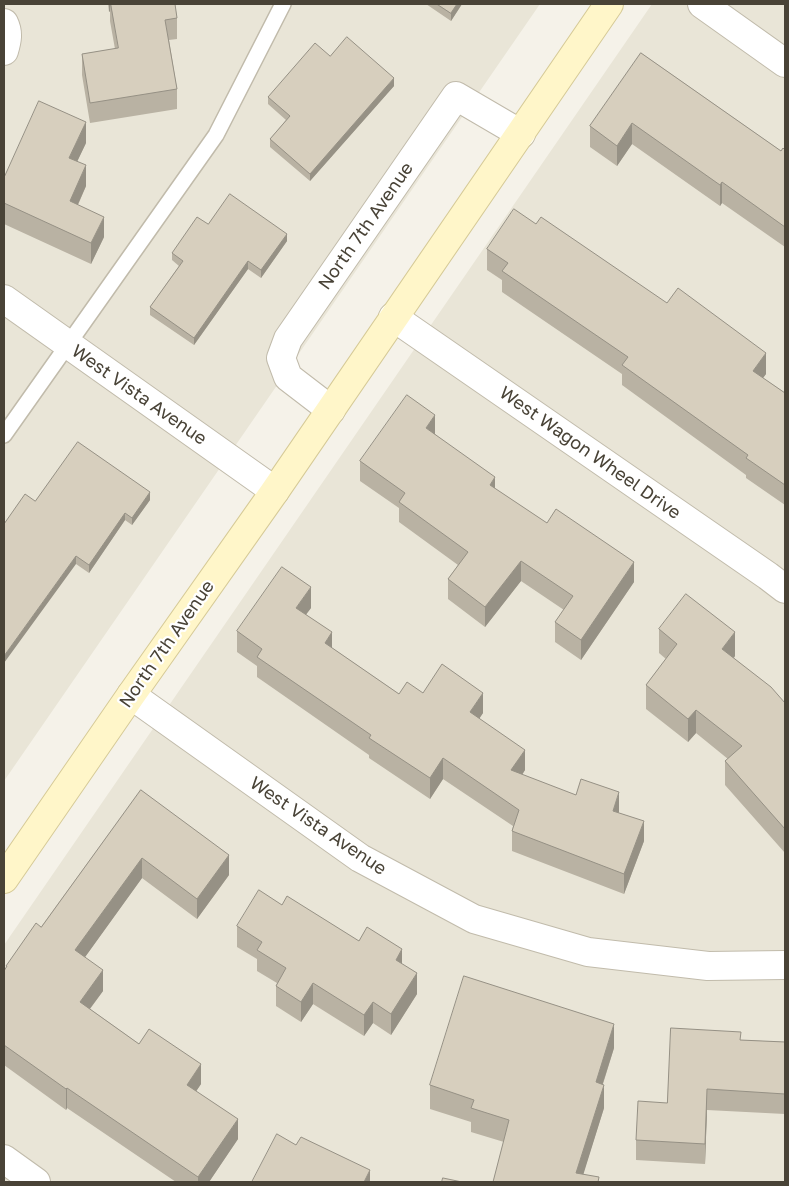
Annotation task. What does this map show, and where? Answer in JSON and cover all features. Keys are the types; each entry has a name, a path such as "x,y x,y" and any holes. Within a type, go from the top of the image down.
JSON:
{"main road":[{"name":"North 7th Avenue","path":"5,874 275,491 609,4"}],"street":[{"path":"702,4 785,63"},
{"name":"North 7th Avenue","path":"331,410 288,377 281,358 288,340 456,96 521,134"},
{"name":"West Vista Avenue","path":"4,299 275,491"},
{"name":"West Wagon Wheel Drive","path":"393,317 785,589"},
{"name":"West Vista Avenue","path":"131,695 360,858 474,919 588,952 708,966 785,965"},
{"path":"4,1159 36,1182"}],"lane":[{"path":"4,435 216,135 283,4"}],"shaded area":[{"path":"4,4 540,4 4,781"},
{"path":"652,4 785,4 785,1182 4,1182 4,945"}],"building":[{"path":"111,4 175,4 177,18 165,20 177,89 90,103 82,54 118,48"},
{"path":"437,4 457,4 451,13"},
{"path":"347,37 394,78 310,174 270,139 290,116 268,97 315,43 330,56"},
{"path":"641,53 781,151 783,148 785,150 785,227 722,182 720,185 632,123 617,146 590,126"},
{"path":"39,101 86,122 69,158 86,165 70,201 104,217 91,243 4,203 4,178"},
{"path":"230,194 287,234 261,270 248,261 194,338 150,307 183,261 172,253 197,217 208,224"},
{"path":"514,209 536,224 541,217 667,303 678,288 766,353 753,371 785,393 785,485 746,458 748,455 622,365 628,357 502,271 508,263 487,249"},
{"path":"407,395 435,415 426,428 495,477 490,485 547,523 556,509 634,562 581,640 555,622 573,596 521,561 485,607 448,579 468,552 399,502 405,493 360,461"},
{"path":"78,442 150,492 132,518 125,513 89,565 76,556 4,656 4,524 25,494 35,501"},
{"path":"282,567 311,587 296,608 332,632 325,643 399,694 407,682 423,693 442,664 483,693 470,712 525,750 511,770 576,795 581,779 619,792 613,811 644,821 624,874 512,831 519,810 443,758 430,778 369,738 371,735 257,657 262,649 237,631"},
{"path":"686,594 735,632 722,649 771,687 785,703 785,829 725,761 742,746 696,710 688,719 646,685 677,644 659,629"},
{"path":"141,790 229,855 197,899 142,858 75,950 103,970 80,1002 139,1044 149,1029 201,1064 187,1085 238,1119 198,1177 66,1089 4,1045 4,971 6,966 36,923 41,927"},
{"path":"259,890 282,905 287,896 359,941 367,927 402,949 396,960 417,973 391,1014 373,1002 364,1015 313,983 301,1002 276,986 286,968 257,950 262,942 237,926"},
{"path":"464,976 614,1024 596,1082 604,1085 576,1173 599,1177 598,1182 493,1182 509,1120 471,1108 474,1100 430,1085"},
{"path":"671,1028 741,1032 740,1040 785,1042 785,1094 707,1089 705,1144 636,1140 638,1101 667,1103"},
{"path":"277,1134 296,1145 301,1137 370,1170 364,1182 252,1182"},
{"path":"443,1178 462,1182 442,1182"}]}
